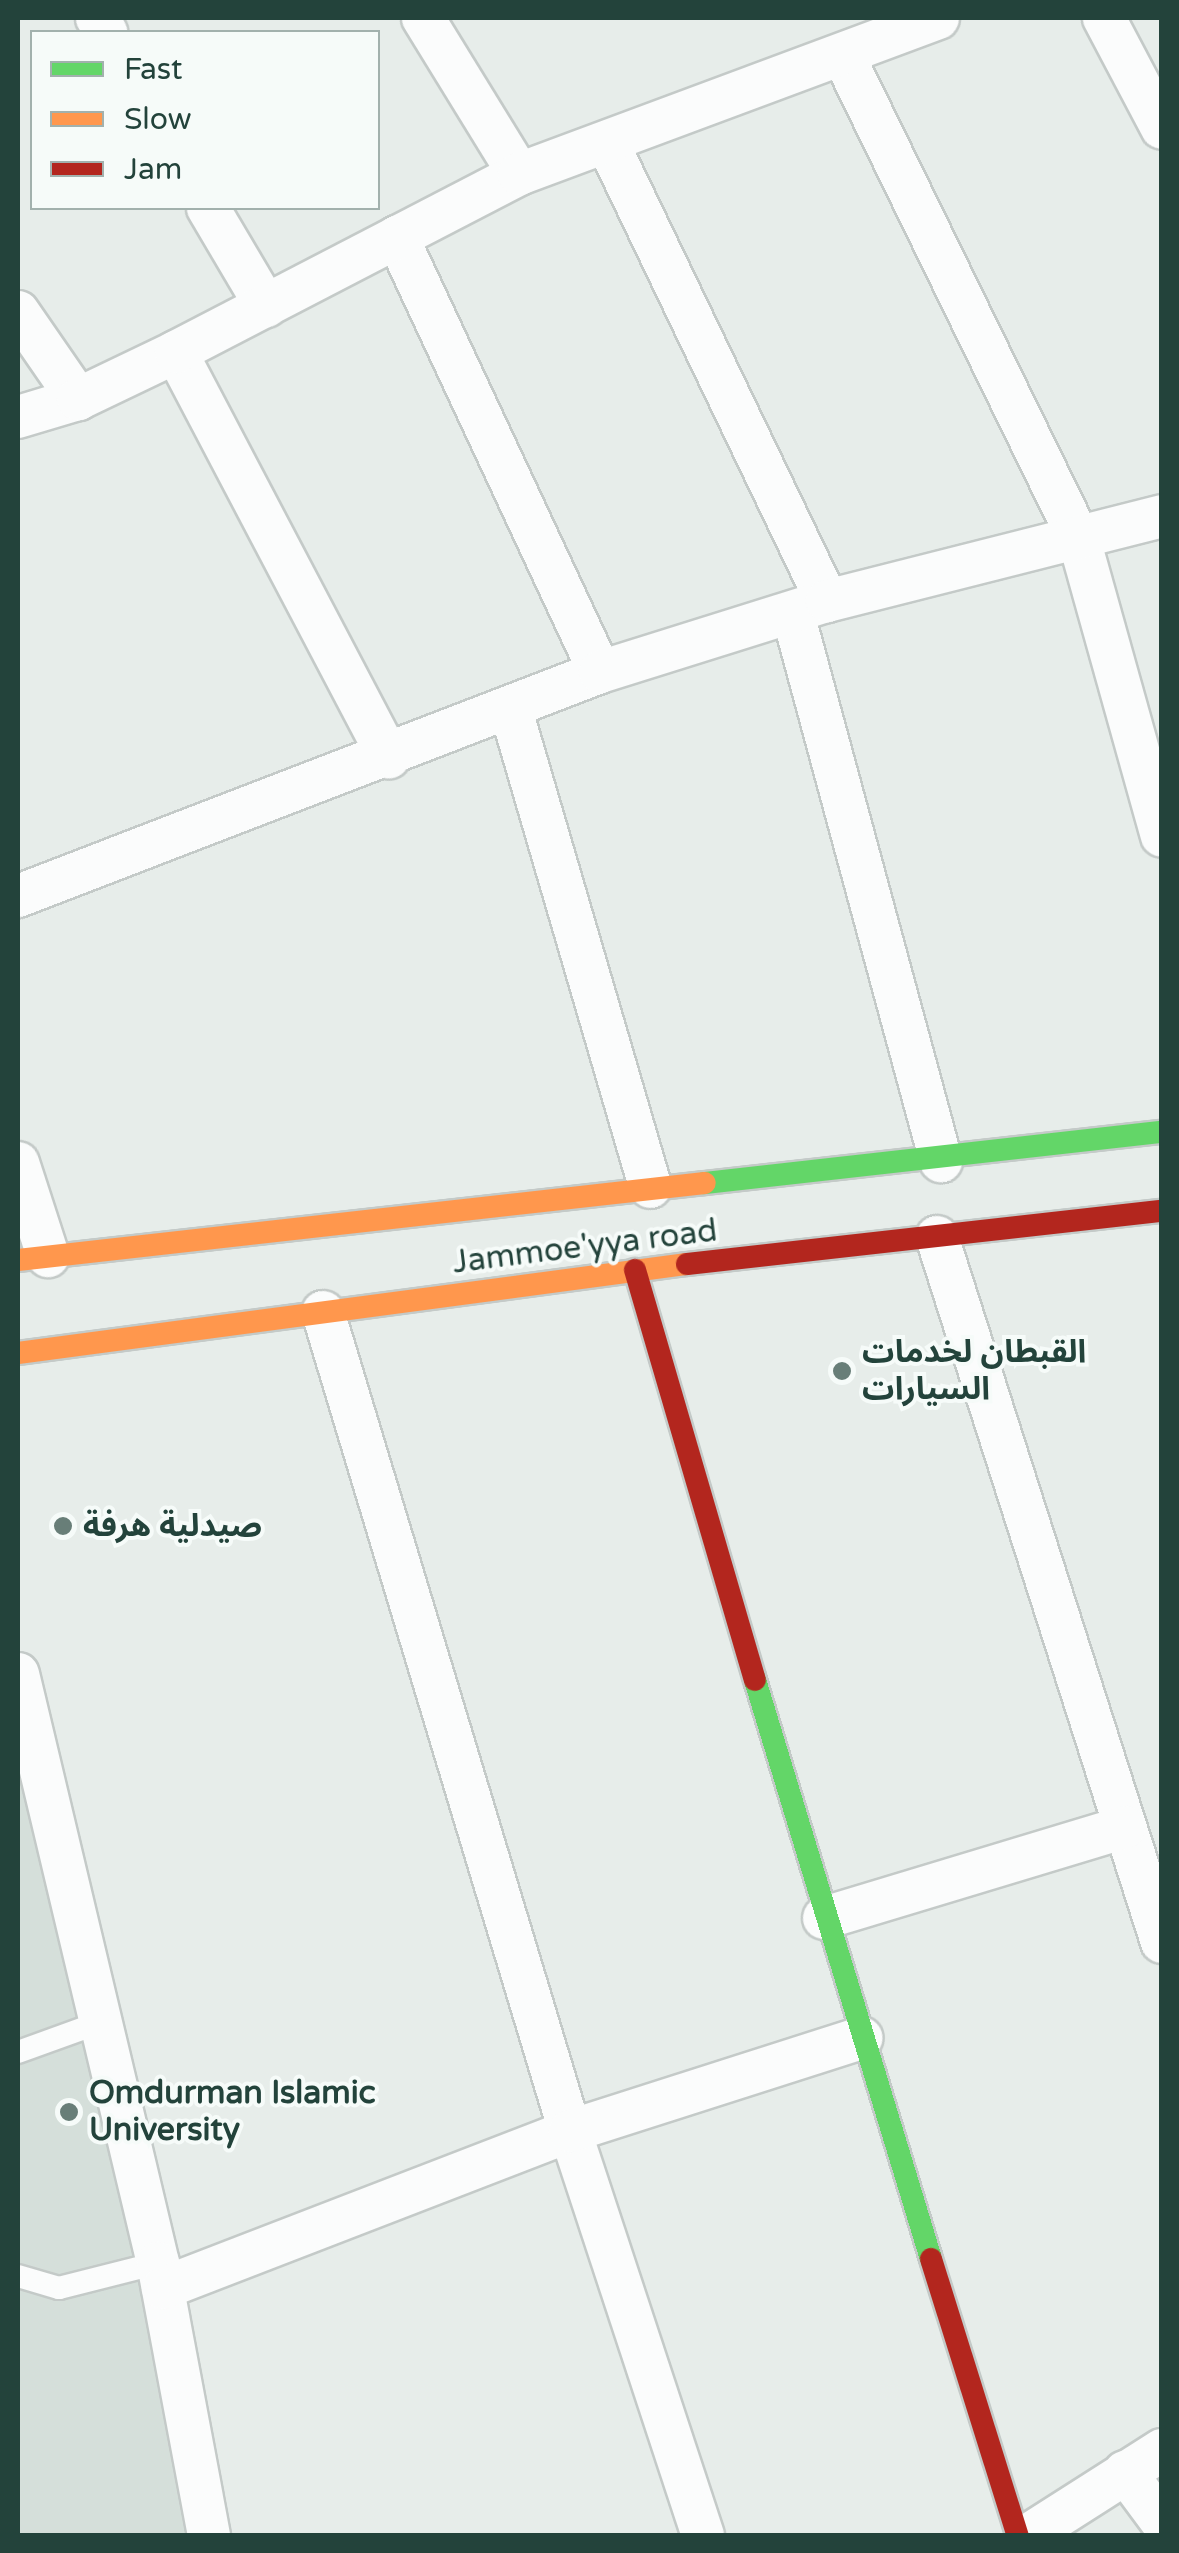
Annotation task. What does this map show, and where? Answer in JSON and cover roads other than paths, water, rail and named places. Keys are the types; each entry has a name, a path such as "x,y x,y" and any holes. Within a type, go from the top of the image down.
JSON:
{"main road":[{"name":"Jammoe'yya road","path":"33,1258 650,1187 941,1161 1162,1132"},
{"name":"Jammoe'yya road","path":"18,1353 635,1270 1162,1211"},
{"path":"635,1270 824,1918 1018,2536"}],"street":[{"path":"423,18 518,174"},
{"path":"18,416 78,399 176,352 518,174 938,18"},
{"path":"1104,18 1162,128"},
{"path":"844,56 1079,539 1162,836"},
{"path":"607,142 810,607 941,1161"},
{"path":"209,210 266,306"},
{"path":"398,236 600,672"},
{"path":"18,312 78,399"},
{"path":"176,352 389,758"},
{"path":"18,896 389,758 600,672 810,607 1162,516"},
{"path":"510,707 650,1187"},
{"path":"18,1163 33,1258"},
{"path":"937,1237 1162,1942"},
{"path":"323,1312 570,2131 702,2536"},
{"path":"18,1674 161,2275 209,2536"},
{"path":"824,1918 1125,1827"},
{"path":"161,2275 570,2131 862,2038"},
{"path":"1027,2536 1162,2450"},
{"path":"1125,2472 1162,2522"}],"lane":[{"path":"18,2052 98,2023"},
{"path":"18,2276 59,2288 161,2275"}],"place":[{"name":"القبطان لخدمات السيارات","path":"842,1371"},
{"name":"صيدلية هرفة","path":"63,1526"},
{"name":"Omdurman Islamic University","path":"69,2112"}]}
